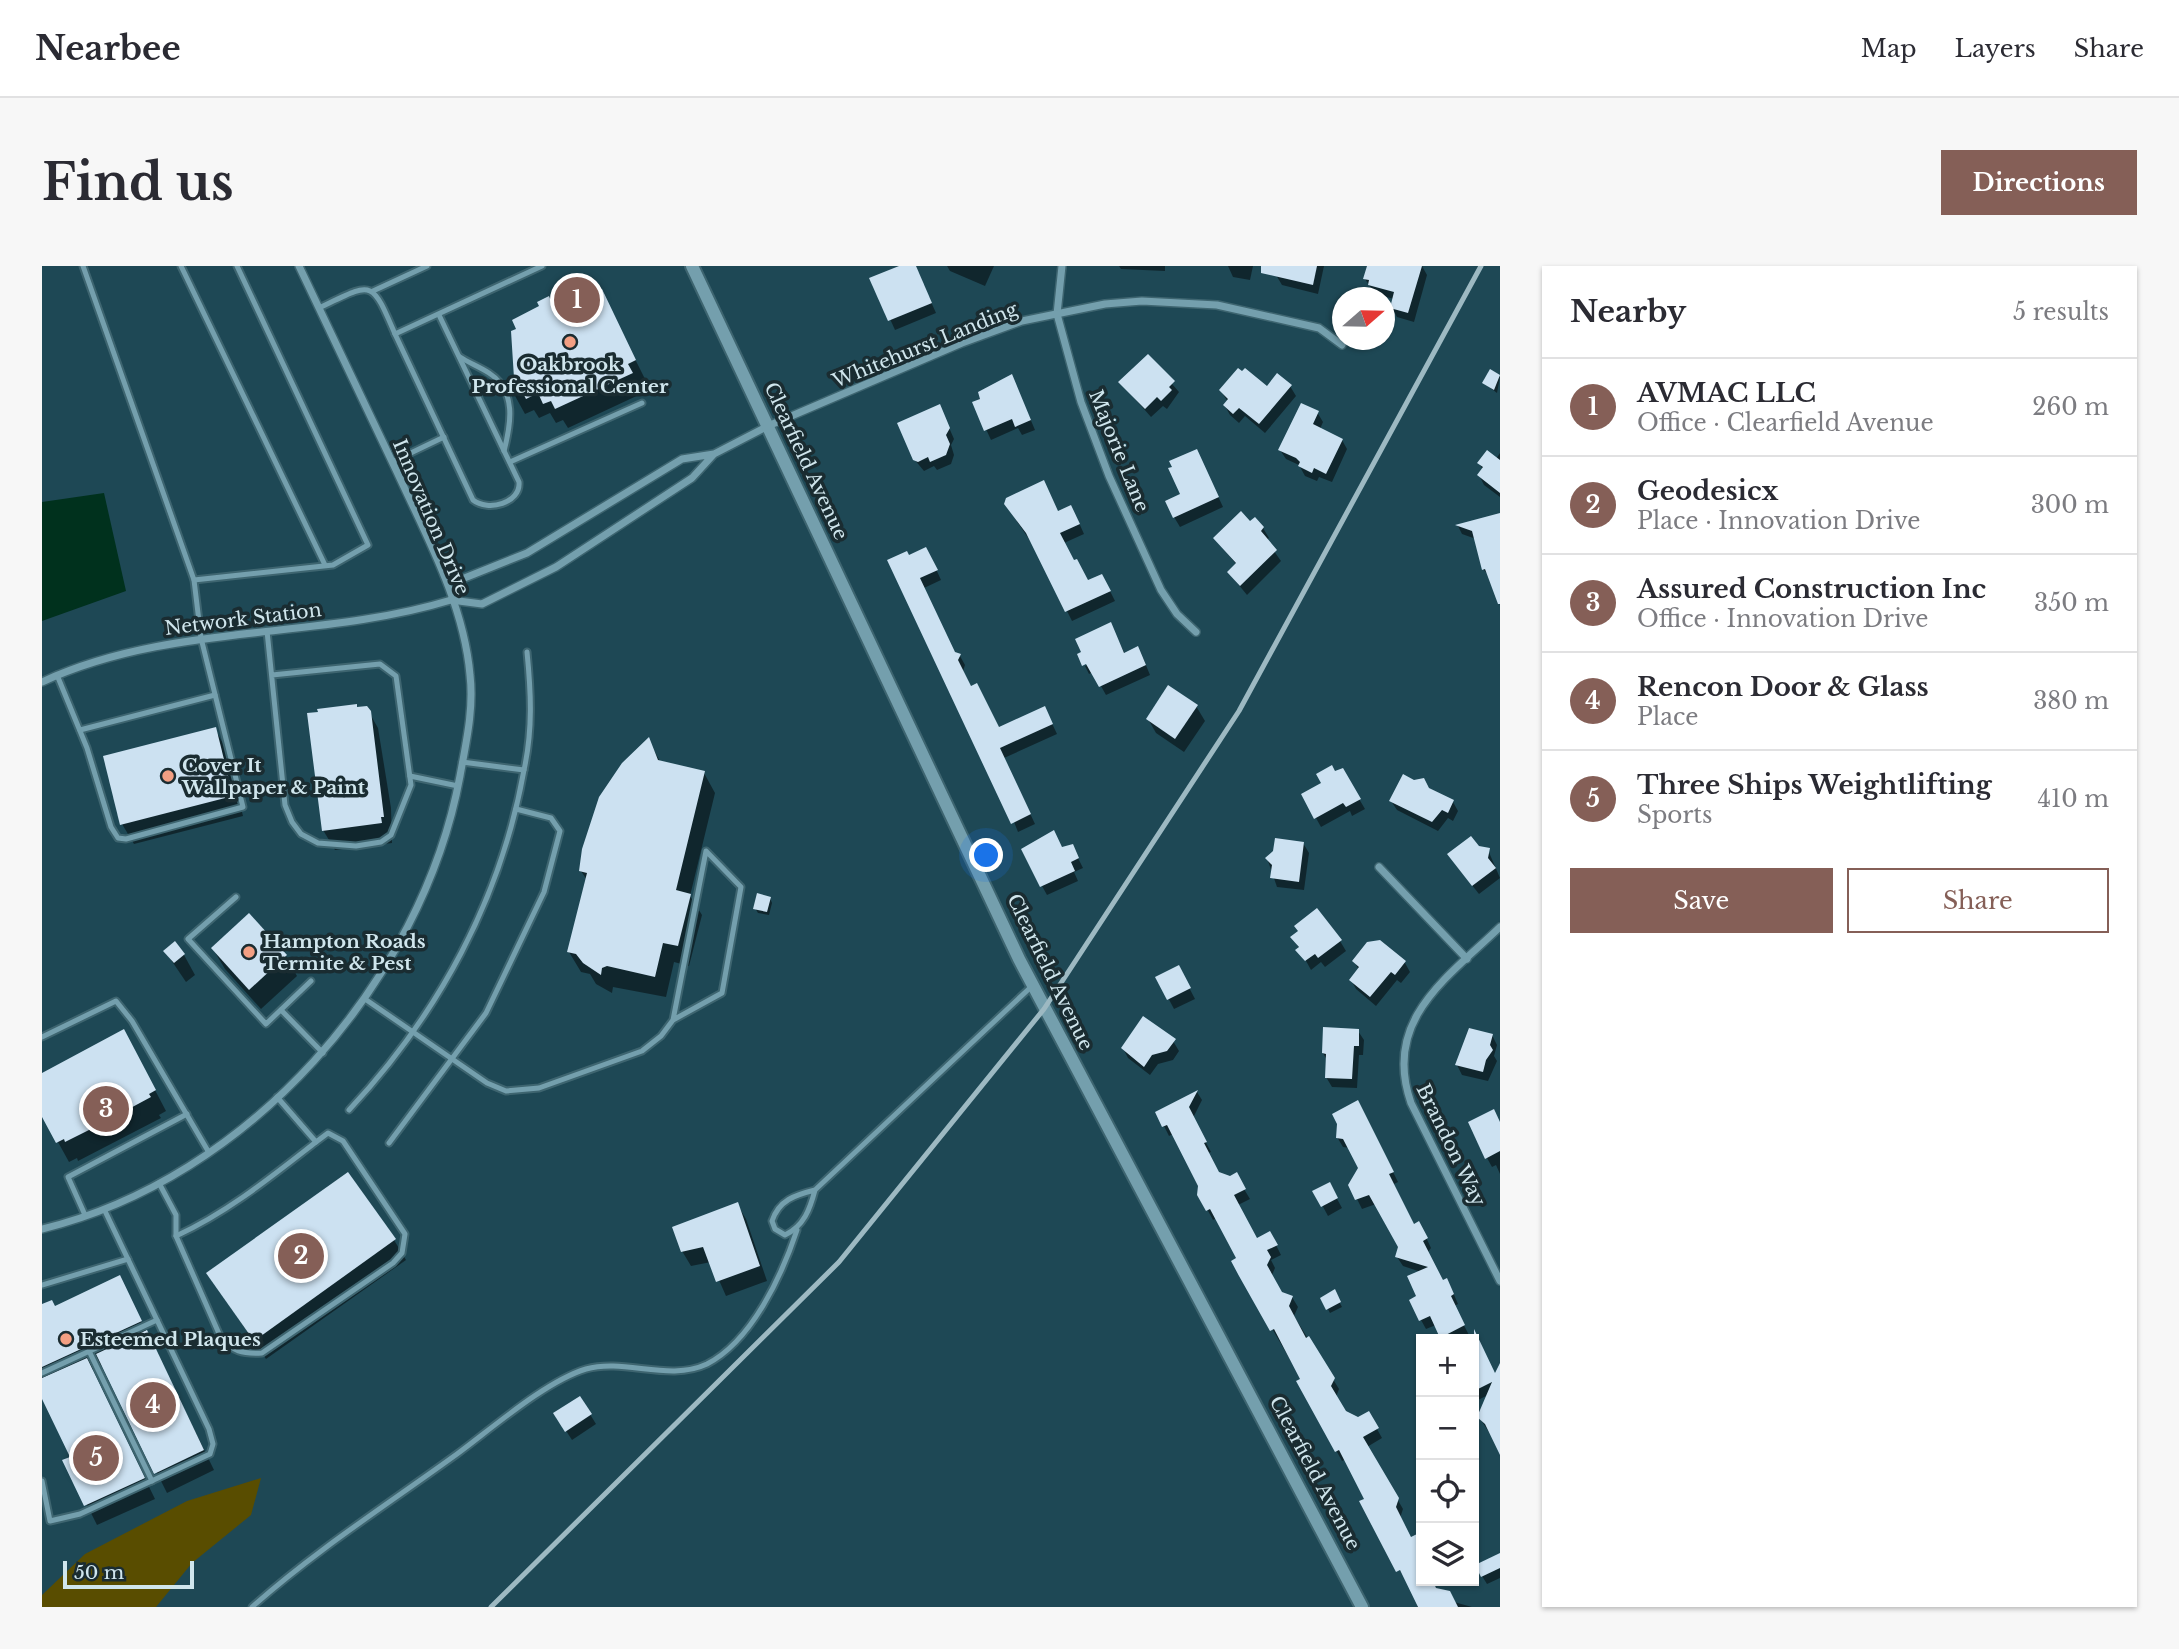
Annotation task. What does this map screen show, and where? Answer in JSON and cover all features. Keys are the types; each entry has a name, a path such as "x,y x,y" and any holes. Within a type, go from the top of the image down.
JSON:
{"street":[{"name":"Innovation Drive","path":"42,1229 124,1202 208,1152 277,1097 323,1053 365,999 407,928 436,864 458,786 470,723 470,675 451,600 433,551 299,266"},
{"name":"Clearfield Avenue","path":"692,266 1032,986 1362,1607"},
{"name":"Majorie Lane","path":"1062,266 1057,314 1081,402 1109,477 1161,590 1177,614 1196,632"},
{"name":"Whitehurst Landing","path":"768,426 962,343 1022,321 1142,300 1217,305 1319,328 1332,338"},
{"name":"Network Station","path":"451,600 463,579 527,553 682,459 714,454 768,426"},
{"name":"Network Station","path":"42,682 143,648 201,638 402,615 451,600 482,604 556,568 692,478 714,454"},
{"path":"1379,867 1467,959"},
{"name":"Brandon Way","path":"1500,927 1430,995 1413,1020 1402,1060 1404,1083 1411,1103 1500,1281"}],"lane":[{"path":"57,675 80,730 111,827 118,838 126,839 243,807 201,638 194,580 83,266"},
{"path":"181,266 325,565"},
{"path":"194,580 333,565 368,545 237,266"},
{"path":"373,291 427,266"},
{"path":"395,334 542,266"},
{"path":"319,308 360,288 373,291 379,296 473,500 480,506 491,507 515,497 520,490 519,482 439,315"},
{"path":"459,356 489,372 503,389 510,406 510,428 504,450"},
{"path":"510,462 642,403"},
{"path":"392,462 444,437"},
{"path":"267,631 285,804 292,822 301,834 318,843 336,847 380,842 391,835 411,785 396,676 390,668 380,664 272,675"},
{"path":"349,1110 389,1067 414,1033 478,921 498,873 516,809 530,742 531,702 527,652"},
{"path":"80,730 215,695"},
{"path":"462,762 524,770"},
{"path":"410,776 458,786"},
{"path":"389,1143 486,1013 544,892 561,831 551,818 516,809"},
{"path":"365,999 453,1060 506,1091 539,1088 642,1051 661,1035 673,1020 722,993 741,887 706,851 673,1020"},
{"path":"236,897 188,939 266,1024 311,982"},
{"path":"797,1230 785,1235 775,1229 772,1221 776,1209 790,1197 815,1190 1032,986"},
{"path":"42,1037 116,1001 132,1021 208,1152"},
{"path":"281,1010 323,1053"},
{"path":"277,1097 316,1142"},
{"path":"85,1216 68,1177 187,1114"},
{"path":"159,1182 176,1215 176,1236 220,1336 230,1348 243,1354 262,1353 402,1253 405,1234 395,1214 343,1141 328,1133 257,1189 205,1222 176,1236"},
{"path":"252,1607 288,1575 518,1408 566,1378 584,1370 606,1366 686,1371 708,1363 746,1329 777,1285 815,1190"},
{"path":"42,1481 50,1521 80,1514 210,1454 213,1444 209,1429 104,1209"},
{"path":"42,1285 128,1259"},
{"path":"42,1373 157,1320"},
{"path":"89,1351 152,1481"}],"shaded area":[{"path":"104,493 126,591 42,621 42,502"},
{"path":"261,1478 251,1515 192,1563 156,1607 42,1607 42,1595 85,1554 187,1501"}],"building":[{"path":"899,266 916,266 932,303 888,321 869,278"},
{"path":"1261,266 1317,266 1313,285 1261,273"},
{"path":"1367,266 1422,266 1408,313 1395,309 1395,287 1375,287 1368,285 1369,280 1363,279"},
{"name":"Oakbrook Professional Center","path":"590,283 594,292 602,289 636,360 628,364 633,373 555,409 551,401 543,404 538,393 526,399 522,391 512,395 505,381 514,378 511,331 516,329 512,320 539,306 537,302 549,296 551,301"},
{"path":"1148,354 1175,381 1169,387 1172,390 1161,401 1157,397 1145,409 1118,382"},
{"path":"1238,368 1242,371 1245,368 1267,386 1277,373 1292,385 1259,424 1239,408 1233,414 1223,405 1228,399 1219,390"},
{"path":"1490,369 1500,375 1494,390 1482,383"},
{"path":"1012,374 1031,420 1015,427 1012,419 984,431 972,402 980,399 978,392"},
{"path":"1301,403 1319,411 1313,424 1343,439 1326,474 1314,468 1312,473 1298,466 1300,462 1296,458 1278,450"},
{"path":"940,404 950,428 946,435 950,444 946,455 930,462 928,457 918,462 913,460 897,423"},
{"path":"1197,449 1219,497 1173,518 1165,501 1180,494 1168,468 1172,467 1169,461"},
{"path":"1487,450 1500,460 1500,493 1477,475 1483,467 1477,463"},
{"path":"1044,480 1058,511 1071,505 1080,524 1060,533 1074,560 1077,559 1088,580 1102,574 1111,591 1065,612 1026,533 1004,504 1006,498"},
{"path":"1241,511 1250,521 1255,517 1264,527 1261,531 1277,550 1240,586 1227,572 1236,563 1213,538"},
{"path":"1500,513 1498,604 1485,569 1482,570 1472,531 1455,525"},
{"path":"926,547 938,570 920,578 955,652 961,654 958,660 971,686 977,683 999,727 1045,706 1053,724 1000,748 1031,814 1011,824 887,560 907,551 909,555"},
{"path":"1111,622 1124,653 1138,646 1146,665 1099,687 1086,664 1082,666 1077,654 1081,652 1075,639"},
{"path":"1168,685 1198,705 1175,739 1146,719"},
{"path":"357,704 357,707 367,706 371,711 384,817 381,817 382,823 322,831 307,713 318,712 317,709"},
{"name":"Cover It Wallpaper & Paint","path":"216,727 233,796 120,825 103,756"},
{"path":"649,737 658,760 705,771 676,890 691,894 678,946 663,943 655,977 607,966 602,968 601,975 583,963 576,954 567,952 587,873 579,871 582,849 599,797 622,763"},
{"path":"1332,765 1335,771 1343,768 1361,799 1346,807 1343,803 1314,819 1301,794 1321,783 1316,774"},
{"path":"1403,774 1414,780 1424,778 1429,788 1454,800 1448,813 1442,810 1432,822 1389,801"},
{"path":"1054,830 1062,847 1073,844 1079,858 1071,862 1075,871 1040,887 1021,849"},
{"path":"1471,836 1479,846 1490,848 1488,858 1496,868 1472,886 1447,854"},
{"path":"1275,838 1304,842 1299,882 1270,878 1272,865 1265,858 1273,851"},
{"path":"757,893 771,897 767,912 753,909"},
{"path":"1317,908 1342,940 1318,958 1315,954 1305,961 1295,950 1299,947 1290,937 1298,931 1294,926"},
{"name":"Hampton Roads Termite & Pest","path":"249,913 287,955 249,990 211,948"},
{"path":"1380,940 1406,961 1395,975 1391,972 1370,997 1349,980 1359,967 1352,961 1367,942"},
{"path":"175,941 185,954 174,963 163,951"},
{"path":"1179,965 1191,988 1167,1000 1155,977"},
{"path":"1143,1016 1176,1039 1167,1051 1152,1055 1144,1067 1121,1048"},
{"path":"1323,1027 1359,1029 1359,1046 1354,1046 1352,1079 1325,1078"},
{"path":"1469,1028 1493,1034 1490,1045 1493,1050 1486,1060 1483,1072 1455,1065"},
{"path":"124,1029 156,1090 149,1094 151,1097 99,1125 65,1142 64,1139 56,1143 42,1117 42,1073"},
{"path":"1198,1090 1189,1107 1207,1142 1204,1143 1219,1172 1230,1176 1237,1172 1246,1189 1234,1195 1257,1238 1270,1231 1278,1245 1267,1250 1271,1257 1267,1265 1282,1292 1293,1296 1289,1306 1306,1338 1309,1336 1335,1378 1331,1386 1346,1411 1358,1417 1369,1411 1379,1428 1363,1437 1399,1498 1396,1507 1411,1537 1416,1534 1416,1586 1435,1586 1450,1591 1458,1607 1418,1607 1400,1570 1396,1572 1359,1501 1364,1499 1339,1450 1335,1452 1296,1381 1300,1379 1274,1329 1270,1331 1231,1261 1236,1258 1210,1209 1206,1211 1197,1195 1198,1186 1167,1125 1162,1127 1155,1112"},
{"path":"1358,1100 1394,1172 1389,1174 1414,1224 1419,1221 1428,1238 1423,1241 1443,1280 1447,1278 1454,1294 1451,1296 1465,1325 1448,1334 1438,1334 1430,1316 1419,1321 1409,1300 1416,1296 1407,1276 1428,1267 1395,1257 1398,1247 1369,1195 1355,1200 1348,1185 1358,1168 1343,1139 1336,1138 1337,1124 1332,1114"},
{"path":"1494,1109 1500,1122 1500,1151 1485,1159 1468,1122"},
{"path":"348,1172 396,1239 254,1341 206,1273"},
{"path":"1330,1182 1338,1198 1321,1207 1312,1191"},
{"path":"738,1202 760,1266 716,1282 703,1247 681,1252 672,1227"},
{"name":"Esteemed Plaques","path":"120,1275 142,1321 42,1367 42,1304 52,1300 55,1306"},
{"path":"1335,1289 1341,1302 1326,1310 1320,1298"},
{"path":"147,1330 204,1450 154,1474 96,1354"},
{"path":"1479,1339 1495,1373 1500,1363 1500,1455 1485,1424 1479,1419 1479,1412 1492,1382 1479,1388"},
{"path":"87,1358 145,1478 84,1506 62,1460 70,1457 42,1399 42,1378"},
{"path":"580,1396 592,1414 565,1432 553,1413"},
{"path":"1500,1553 1500,1568 1481,1577 1479,1563"}],"railway":[{"path":"491,1607 839,1262 1044,1009 1239,711 1481,266"}],"place":[{"name":"AVMAC LLC","path":"577,300"},
{"name":"Oakbrook Professional Center","path":"570,342"},
{"name":"Cover It Wallpaper & Paint","path":"168,776"},
{"name":"Hampton Roads Termite & Pest","path":"249,952"},
{"name":"Assured Construction Inc","path":"106,1109"},
{"name":"Geodesicx","path":"301,1256"},
{"name":"Esteemed Plaques","path":"66,1339"},
{"name":"Rencon Door & Glass","path":"153,1405"},
{"name":"Three Ships Weightlifting","path":"96,1458"}]}
